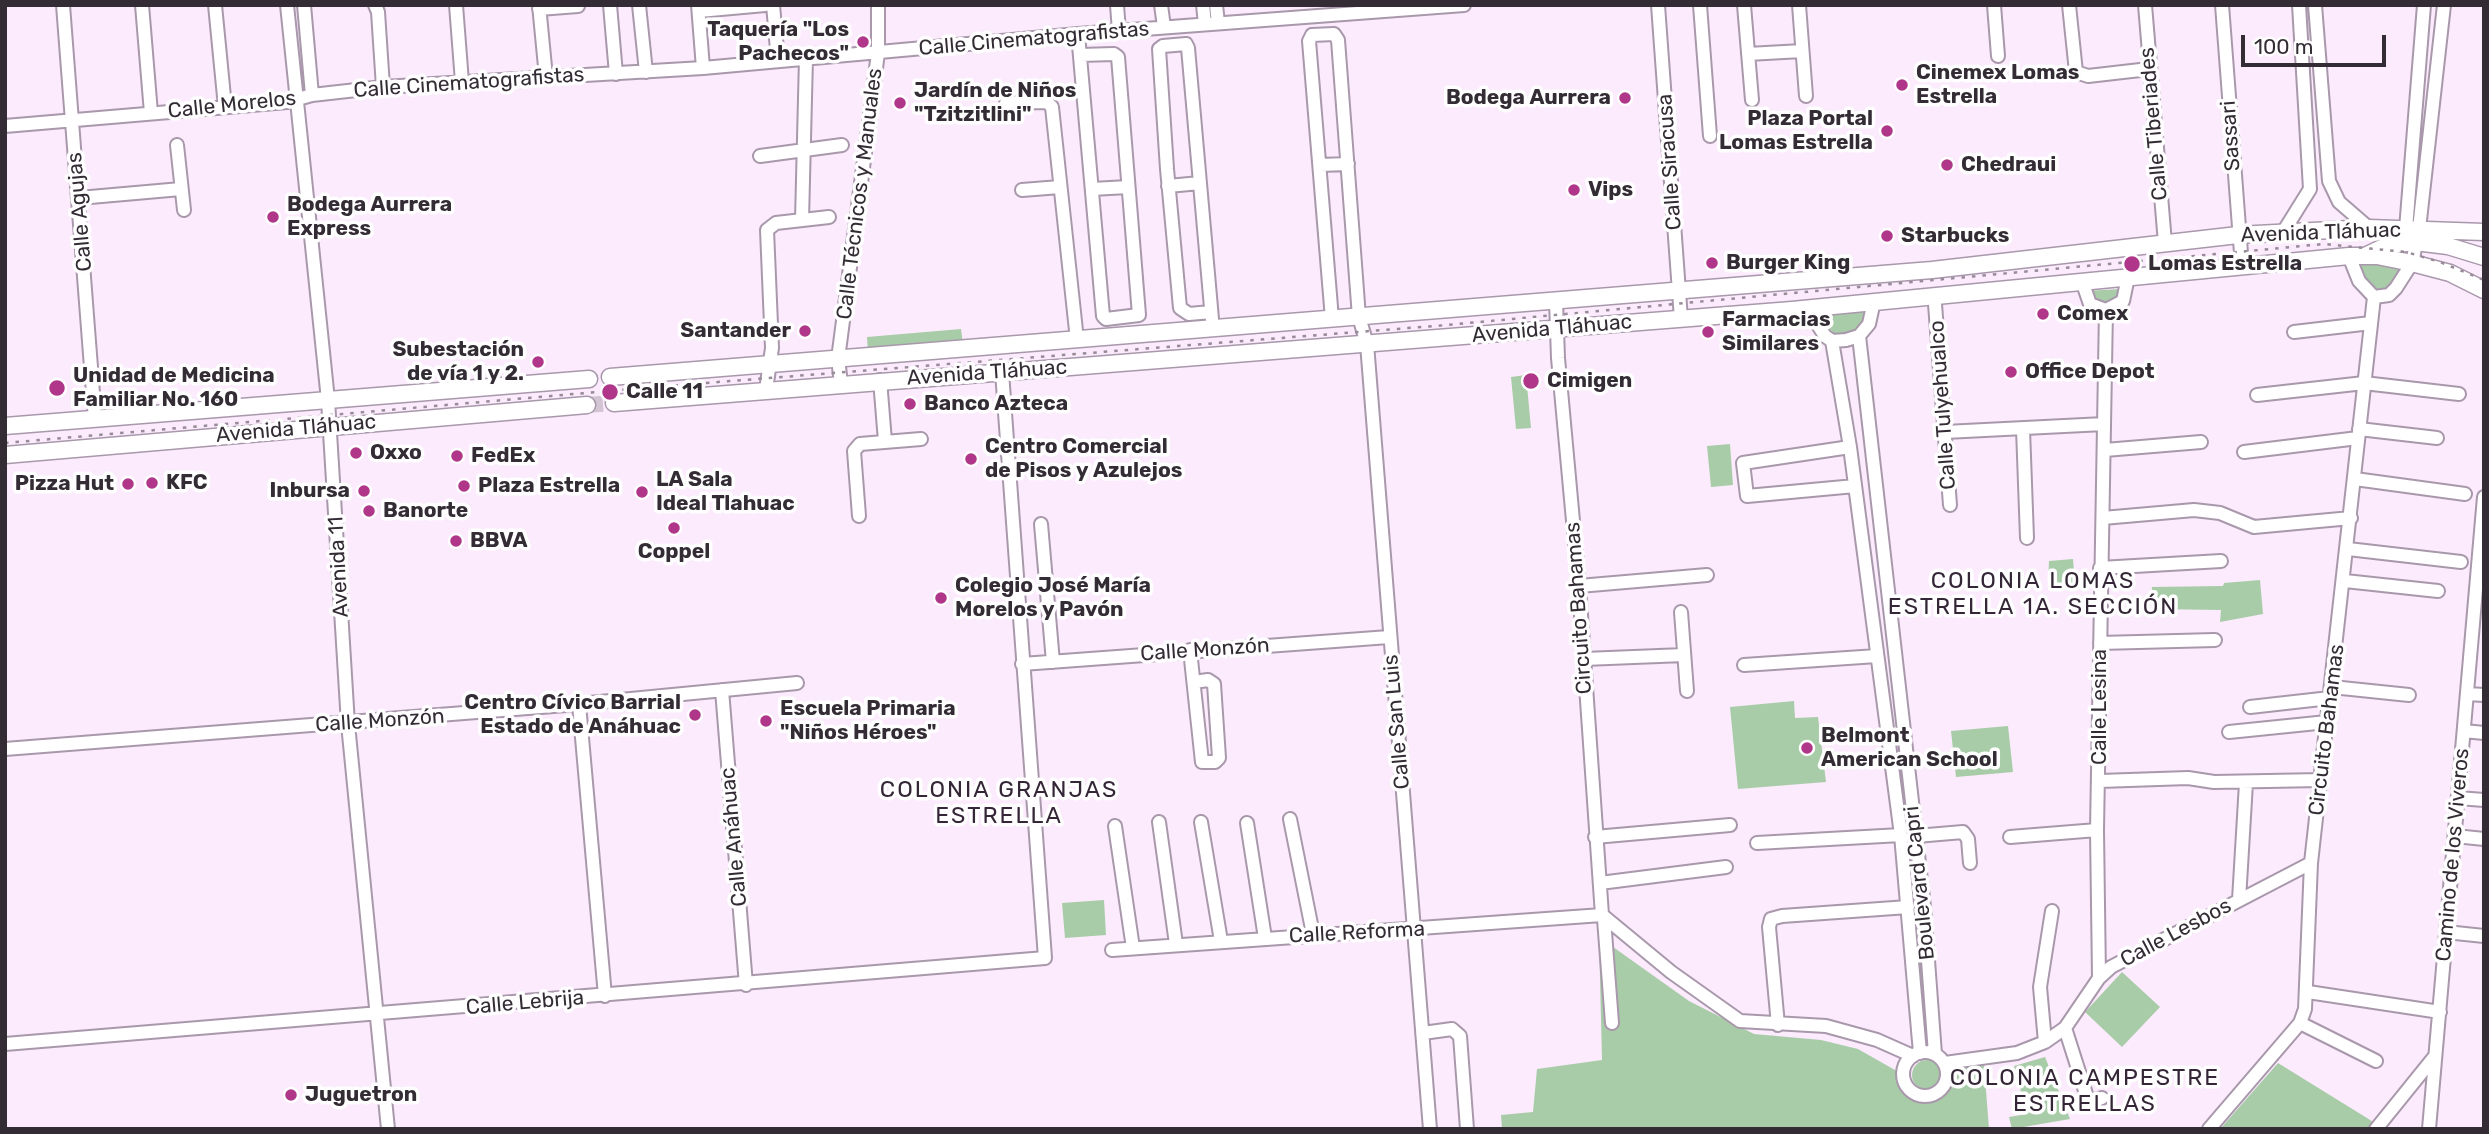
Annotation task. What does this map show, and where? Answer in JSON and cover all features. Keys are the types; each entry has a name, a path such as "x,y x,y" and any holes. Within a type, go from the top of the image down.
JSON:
{"main road":[{"name":"Avenida Tláhuac","path":"610,377 1961,268 2238,235 2369,228 2413,233 2484,232"},
{"path":"2312,232 2313,259"},
{"path":"2357,256 2413,233 2484,256"},
{"name":"Avenida Tláhuac","path":"614,403 841,383 1681,319 2357,256 2412,262 2450,272 2484,290"},
{"name":"Avenida Tláhuac","path":"5,426 589,379"},
{"name":"Avenida Tláhuac","path":"5,456 330,425 587,405"}],"street":[{"name":"Calle Agujas","path":"63,5 95,419"},
{"name":"Calle Morelos","path":"142,5 151,113"},
{"path":"215,5 225,107"},
{"name":"Avenida 11","path":"288,5 328,400 348,724 388,1129"},
{"path":"304,5 312,95"},
{"path":"375,5 378,12 383,87"},
{"path":"456,5 462,82"},
{"path":"610,5 616,74"},
{"path":"639,5 646,72"},
{"path":"703,68 699,8 765,5"},
{"path":"774,5 778,61"},
{"name":"Calle Técnicos y Manuales","path":"841,383 838,359 878,53 877,5"},
{"path":"1116,5 1119,31"},
{"path":"1161,5 1164,27"},
{"path":"1203,5 1211,24"},
{"path":"1211,24 1216,5"},
{"path":"1261,5 1263,20"},
{"name":"Calle Cinematografistas","path":"312,95 383,87 703,68 1078,34 1464,5"},
{"name":"Calle Siracusa","path":"1658,5 1681,319"},
{"path":"1700,5 1710,136"},
{"path":"1744,5 1752,100"},
{"path":"1799,5 1806,96"},
{"path":"1994,5 1998,56"},
{"path":"2069,5 2076,72 2088,76 2149,69"},
{"name":"Calle Tiberiades","path":"2145,5 2165,243"},
{"name":"Sassari","path":"2222,5 2242,266"},
{"path":"2282,233 2308,195 2311,183 2299,5"},
{"path":"2315,5 2329,181 2339,202 2369,228"},
{"path":"2357,256 2359,281 2374,297 2389,295 2412,262 2424,5"},
{"path":"2413,233 2444,5"},
{"path":"546,77 539,7 578,6"},
{"path":"1078,34 1103,316 1106,319 1140,314 1118,57 1114,54 1080,55"},
{"name":"Calle San Luis","path":"1320,165 1309,41 1312,35 1334,34 1338,40 1359,317 1367,344 1430,1129"},
{"path":"1211,312 1189,314 1180,308 1168,186 1159,49 1163,46 1186,44 1188,48 1213,329"},
{"path":"1748,54 1802,51"},
{"path":"802,220 801,151 806,58"},
{"name":"Calle Morelos","path":"5,126 287,102 312,95"},
{"path":"1006,103 1047,102 1052,107 1077,340"},
{"path":"177,145 184,210"},
{"path":"760,156 842,145"},
{"path":"1332,319 1320,165 1348,164"},
{"path":"2311,183 2329,181"},
{"path":"1168,186 1200,183"},
{"path":"1022,190 1060,187"},
{"path":"1092,190 1128,187"},
{"path":"79,198 181,189"},
{"path":"766,390 772,348 767,230 776,223 829,217"},
{"path":"2082,281 2090,304 2106,310 2123,301 2129,277"},
{"name":"Circuito Bahamas","path":"2209,1129 2300,1023 2308,992 2311,863 2345,581 2374,297"},
{"name":"Circuito Bahamas","path":"1556,301 1579,586 1595,837 1612,1023"},
{"path":"1807,308 1816,324 1832,341 1860,336 1869,324 1874,301"},
{"name":"Calle Tulyehualco","path":"1935,304 1950,505"},
{"name":"Calle Lesina","path":"2099,978 2096,830 2100,781 2100,568 2105,450 2106,310"},
{"path":"2294,332 2371,323"},
{"name":"Boulevard Capri","path":"1860,336 1940,1059"},
{"name":"Boulevard Capri","path":"1832,341 1850,447 1900,835 1908,907 1917,1054"},
{"path":"1002,372 1022,664"},
{"path":"880,380 885,441"},
{"path":"2257,395 2364,383 2459,394"},
{"path":"1945,432 2104,425"},
{"path":"2023,429 2027,538"},
{"path":"2244,452 2359,434 2437,438"},
{"path":"859,516 854,451 860,444 921,439"},
{"path":"2105,450 2201,442"},
{"path":"1850,447 1743,463 1747,496 1855,486"},
{"path":"2355,479 2465,494"},
{"name":"Camino de los Viveros","path":"2429,1129 2464,731 2479,618 2484,497"},
{"path":"2103,518 2194,510 2220,513 2254,527 2351,518"},
{"path":"1041,524 1053,662"},
{"path":"2348,549 2461,562"},
{"path":"2100,568 2221,561"},
{"path":"1579,586 1707,575"},
{"path":"2345,581 2438,591"},
{"path":"1681,612 1687,691"},
{"name":"Calle Monzón","path":"1022,664 1390,637"},
{"path":"2100,643 2215,640"},
{"path":"1189,650 1202,762 1214,762 1219,758 1214,684 1208,680 1194,682"},
{"path":"1584,659 1684,655"},
{"path":"1744,664 1877,656"},
{"name":"Calle Lebrija","path":"5,1044 376,1016 1045,958 1022,664"},
{"name":"Calle Monzón","path":"5,749 348,724 797,683"},
{"name":"Calle Anáhuac","path":"722,690 746,985"},
{"path":"2250,707 2331,692 2409,695"},
{"path":"2468,694 2484,695"},
{"path":"579,704 605,996"},
{"path":"2229,732 2327,722"},
{"path":"2464,731 2484,733"},
{"path":"2100,781 2188,778 2246,783 2321,780"},
{"path":"2239,900 2246,783"},
{"path":"2458,798 2484,800"},
{"path":"1290,819 1313,934"},
{"path":"1160,822 1177,944"},
{"path":"1201,822 1221,941"},
{"path":"1247,823 1265,938"},
{"path":"1595,837 1730,824"},
{"path":"1115,826 1133,948"},
{"path":"2010,836 2096,830"},
{"path":"1916,836 1964,832 1968,839 1969,863"},
{"path":"1757,843 1900,835"},
{"path":"2455,836 2484,839"},
{"name":"Calle Lesbos","path":"1940,1059 2017,1053 2045,1042 2064,1028 2099,978 2125,958 2311,863"},
{"path":"1600,883 1726,867"},
{"path":"1778,1025 1769,927 1771,919 1908,907"},
{"path":"2045,1042 2040,987 2052,911"},
{"path":"1603,917 1740,1021 1826,1026 1940,1059 1948,1077 1945,1085 1935,1095 1920,1096 1908,1088 1903,1074 1908,1061 1917,1054"},
{"name":"Calle Reforma","path":"1112,950 1313,934 1603,917"},
{"path":"2446,932 2484,936"},
{"path":"2308,992 2440,1012"},
{"path":"2300,1023 2376,1061"},
{"path":"2064,1028 2087,1097 2092,1101 2102,1098"},
{"path":"1423,1033 1452,1029 1460,1036 1467,1129"},
{"path":"2376,1129 2435,1056"}],"green space":[{"path":"2358,264 2402,269 2386,292 2375,292 2367,284"},
{"path":"2120,289 2120,300 2101,316 2093,310 2085,291"},
{"path":"1869,306 1861,330 1837,337 1813,310"},
{"path":"961,329 963,344 868,352 867,337"},
{"path":"1526,375 1531,428 1516,429 1511,377"},
{"path":"1730,444 1733,485 1711,487 1707,446"},
{"path":"2073,559 2075,584 2048,586 2049,561"},
{"path":"2260,580 2263,614 2220,622 2221,610 2151,609 2152,587 2223,586 2224,583"},
{"path":"1794,701 1795,718 1818,717 1826,782 1738,789 1730,707"},
{"path":"2008,726 2013,772 1956,777 1951,731"},
{"path":"1104,900 1106,935 1065,938 1062,903"},
{"path":"1599,937 1689,1001 1754,1034 1821,1040 1858,1049 1902,1074 1907,1088 1920,1096 1935,1095 1941,1090 1948,1078 1948,1070 1984,1065 1989,1129 1502,1129 1501,1115 1533,1112 1537,1069 1602,1060"},
{"path":"2122,972 2160,1007 2122,1047 2085,1012"},
{"path":"2045,1057 2070,1119 2012,1129 2009,1117 2027,1114 2014,1066"},
{"path":"1927,1060 1938,1064 1942,1075 1938,1086 1927,1090 1916,1086 1912,1075 1916,1064"},
{"path":"2278,1063 2375,1123 2370,1129 2220,1129"}],"tunnel":[{"path":"587,405 614,403"}],"railway":[{"path":"5,443 667,386 1447,325 2324,244 2406,252 2484,280"}],"place":[{"name":"Taquería \"Los Pachecos\"","path":"863,42"},
{"name":"Cinemex Lomas Estrella","path":"1902,85"},
{"name":"Bodega Aurrera","path":"1625,98"},
{"name":"Jardín de Niños \"Tzitzitlini\"","path":"900,103"},
{"name":"Plaza Portal Lomas Estrella","path":"1887,131"},
{"name":"Chedraui","path":"1947,165"},
{"name":"Vips","path":"1574,190"},
{"name":"Bodega Aurrera Express","path":"273,217"},
{"name":"Starbucks","path":"1887,236"},
{"name":"Burger King","path":"1712,263"},
{"name":"Lomas Estrella","path":"2132,264"},
{"name":"Comex","path":"2043,314"},
{"name":"Santander","path":"805,331"},
{"name":"Farmacias Similares","path":"1708,332"},
{"name":"Subestación de vía 1 y 2.","path":"538,362"},
{"name":"Office Depot","path":"2011,372"},
{"name":"Cimigen","path":"1531,381"},
{"name":"Unidad de Medicina Familiar No. 160","path":"57,388"},
{"name":"Calle 11","path":"610,392"},
{"name":"Banco Azteca","path":"910,404"},
{"name":"Oxxo","path":"356,453"},
{"name":"FedEx","path":"457,456"},
{"name":"Centro Comercial de Pisos y Azulejos","path":"971,459"},
{"name":"KFC","path":"152,483"},
{"name":"Pizza Hut","path":"128,484"},
{"name":"Plaza Estrella","path":"464,486"},
{"name":"Inbursa","path":"364,491"},
{"name":"LA Sala Ideal Tlahuac","path":"642,492"},
{"name":"Banorte","path":"369,511"},
{"name":"Coppel","path":"674,528"},
{"name":"BBVA","path":"456,541"},
{"name":"Colegio José María Morelos y Pavón","path":"941,598"},
{"name":"Centro Cívico Barrial Estado de Anáhuac","path":"695,715"},
{"name":"Escuela Primaria \"Niños Héroes\"","path":"766,721"},
{"name":"Belmont American School","path":"1807,748"},
{"name":"Juguetron","path":"291,1095"}],"district":[{"name":"COLONIA LOMAS ESTRELLA 1A. SECCIÓN","path":"2033,594"},
{"name":"COLONIA GRANJAS ESTRELLA","path":"999,803"},
{"name":"COLONIA CAMPESTRE ESTRELLAS","path":"2085,1091"}]}
